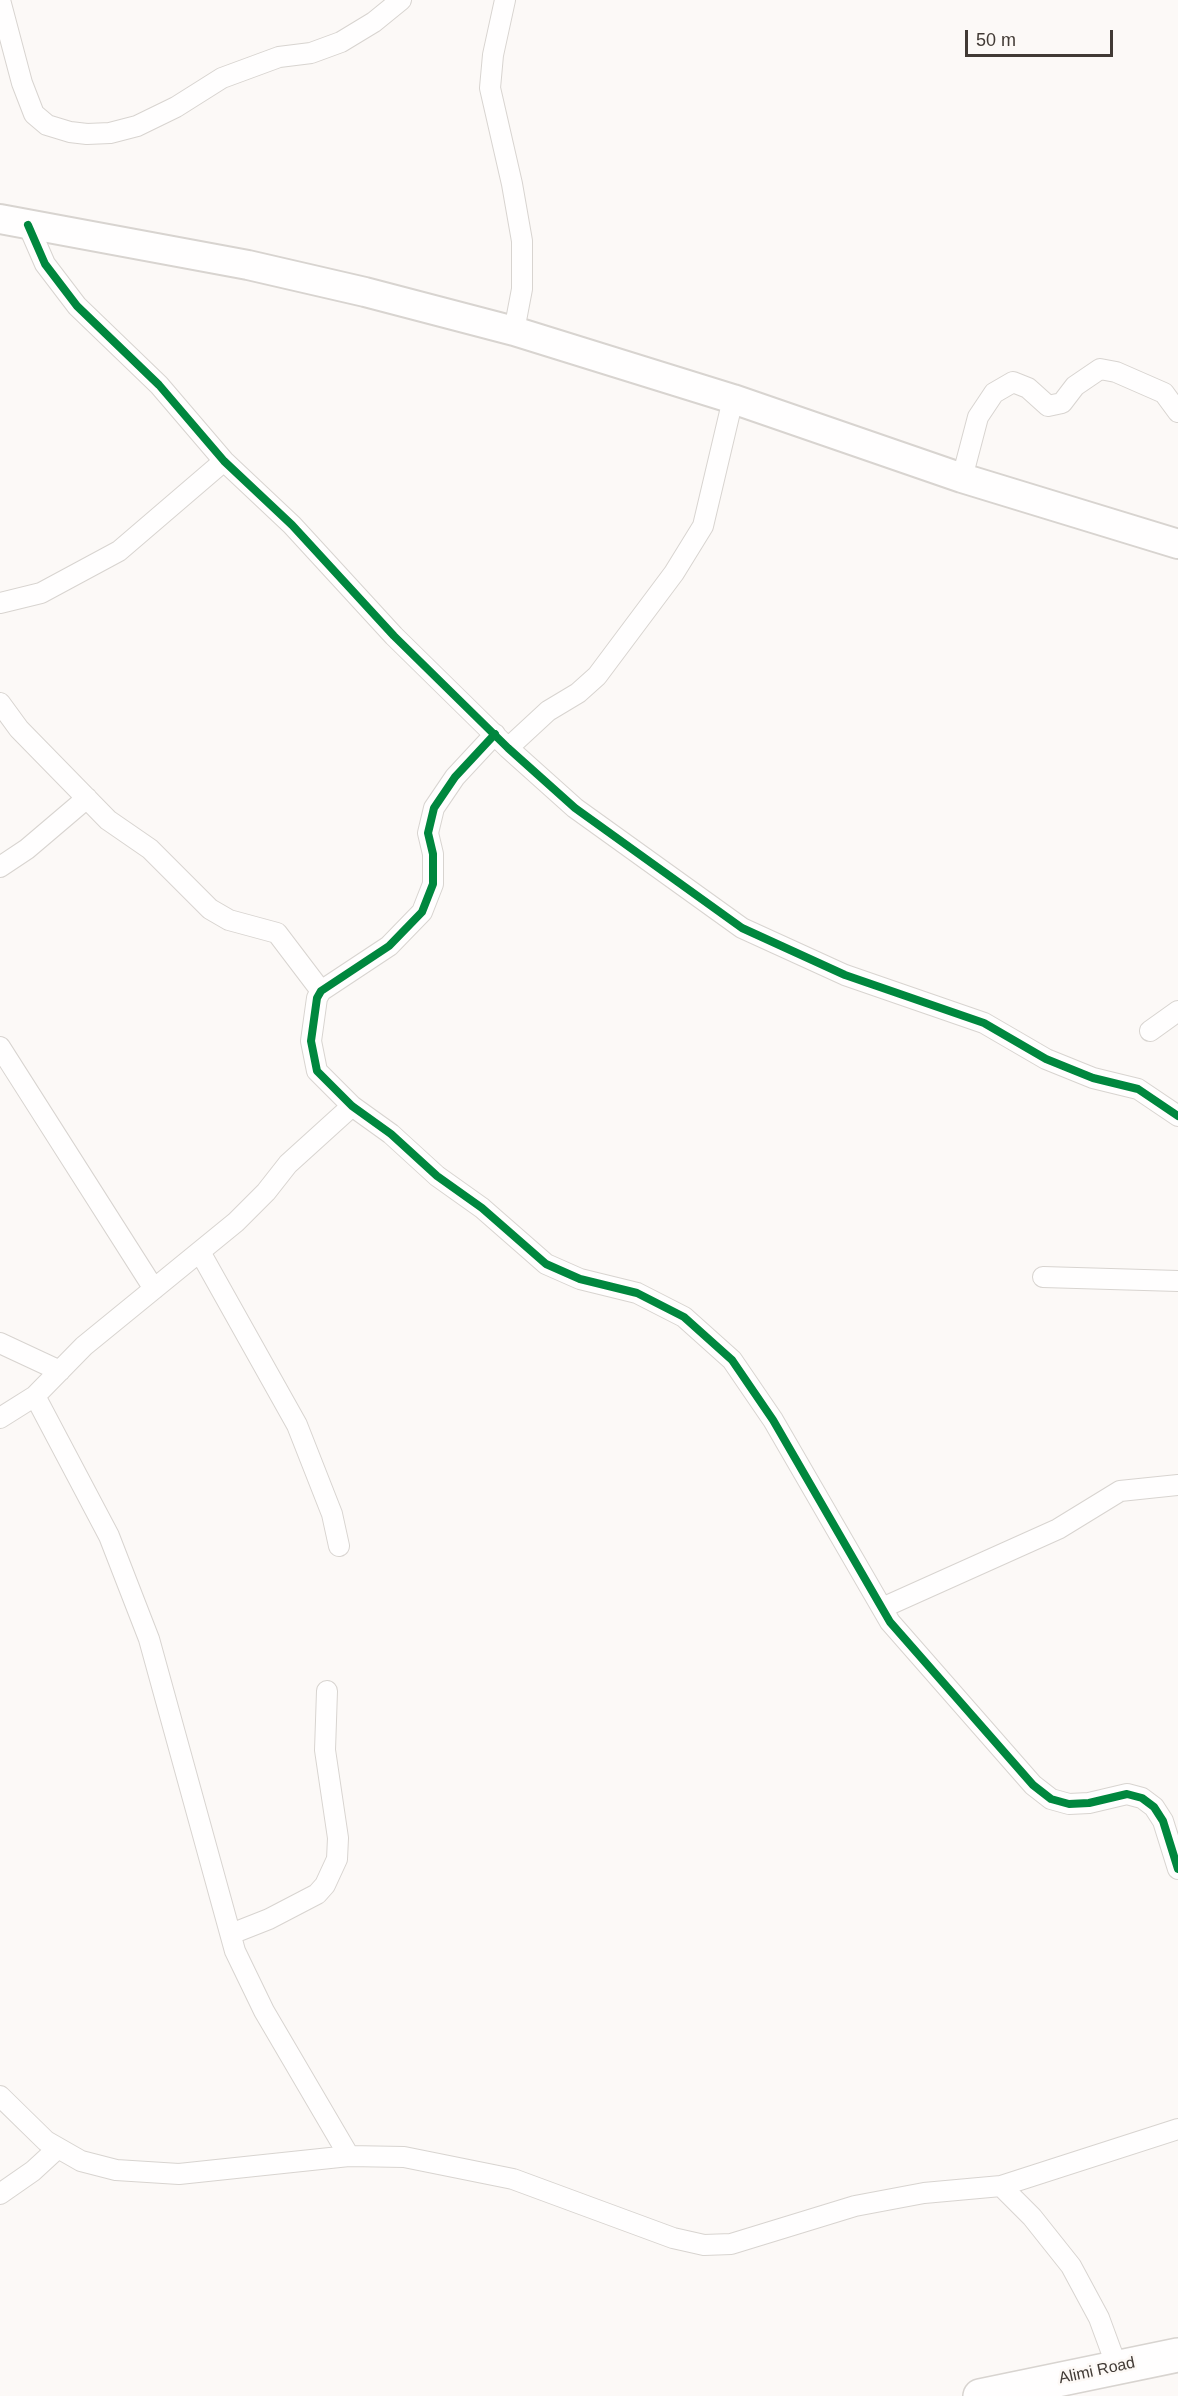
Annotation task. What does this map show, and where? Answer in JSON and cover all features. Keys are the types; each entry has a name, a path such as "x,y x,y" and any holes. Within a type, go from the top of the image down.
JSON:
{"highway":[{"name":"Alimi Road","path":"980,2396 1178,2355"},
{"path":"1057,2396 1178,2372"}],"street":[{"path":"0,0 22,83 34,114 47,125 87,134 110,134 137,126 176,107 222,78 279,57 311,53 341,42 374,22 401,0"},
{"path":"505,0 493,55 490,88 512,184 522,242 522,289 514,331"},
{"path":"0,219 248,265 365,292 514,331 733,399 962,478 1178,544"},
{"path":"28,225 45,264 77,306 159,385 224,461 292,525 394,636 501,741 576,808 742,928 845,975 984,1023 1065,1066 1093,1078 1138,1089 1178,1116"},
{"path":"962,478 978,417 994,393 1013,382 1028,388 1048,406 1062,403 1075,386 1100,369 1116,372 1164,393 1178,412"},
{"path":"733,399 703,526 674,573 597,676 578,693 501,741 455,777 434,808 428,833 434,854 433,884 422,912 389,946 321,991 317,998 312,1056 317,1071 352,1106 391,1134 437,1176 482,1208 546,1264 580,1279 637,1293 684,1317 732,1360 772,1420 890,1622 1033,1785 1051,1799 1069,1804 1089,1803 1127,1794 1142,1798 1154,1807 1163,1821 1178,1869"},
{"path":"3,596 41,593 119,551 224,461"},
{"path":"0,703 19,729 108,819 150,849 210,909 229,920 277,933 321,991"},
{"path":"0,867 87,798"},
{"path":"1150,1031 1178,1011"},
{"path":"0,1047 154,1289"},
{"path":"0,1418 35,1396 84,1346 236,1222 266,1192 288,1164 352,1106"},
{"path":"200,1252 297,1425 332,1514 339,1546"},
{"path":"1043,1277 1178,1281"},
{"path":"0,1343 60,1371"},
{"path":"35,1396 109,1536 149,1639 235,1951 264,2011 349,2156"},
{"path":"882,1608 1058,1529 1120,1491 1178,1485"},
{"path":"231,1934 269,1919 317,1894 325,1885 337,1859 338,1838 325,1750 327,1691"},
{"path":"0,2096 46,2141 81,2161 116,2170 178,2174 349,2156 404,2157 513,2179 673,2238 704,2245 731,2244 855,2206 924,2193 1001,2186 1178,2129"},
{"path":"0,2194 33,2171 58,2148"},
{"path":"1001,2186 1032,2217 1071,2266 1098,2318 1117,2367"}],"cycle path":[{"path":"28,225 45,264 77,306 159,385 224,461 292,525 394,636 508,748 575,808 742,928 845,975 984,1023 1046,1059 1093,1078 1138,1089 1178,1116"},
{"path":"495,734 455,777 434,808 428,833 433,854 433,884 422,912 389,946 321,991 317,998 311,1041 317,1071 352,1106 391,1134 437,1176 482,1208 546,1264 580,1279 637,1293 684,1317 732,1360 773,1420 890,1622 1033,1785 1051,1799 1069,1804 1089,1803 1127,1794 1142,1798 1154,1807 1163,1821 1178,1869"}]}
